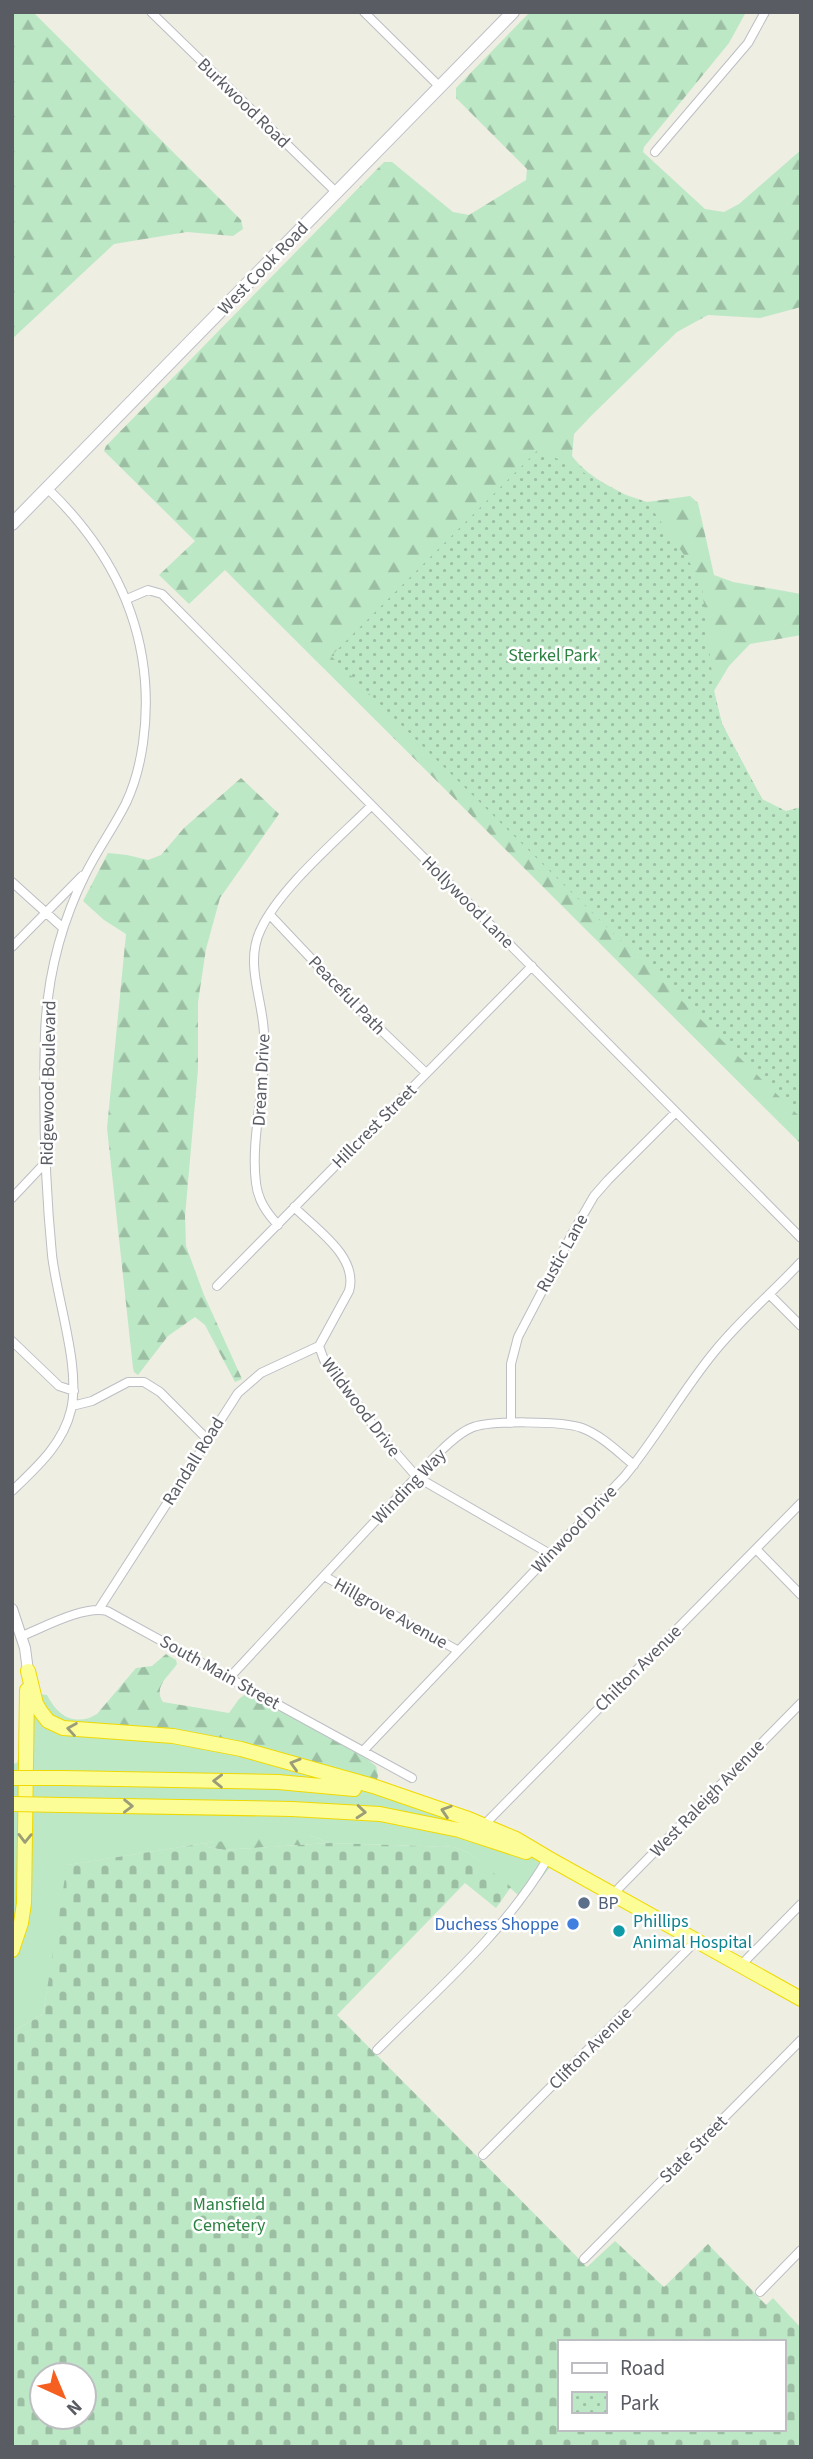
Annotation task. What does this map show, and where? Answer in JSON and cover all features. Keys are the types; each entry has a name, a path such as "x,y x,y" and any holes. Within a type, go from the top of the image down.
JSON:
{"highway":[{"path":"28,1671 36,1704 55,1726 215,1743 359,1782 480,1830"},
{"path":"12,1950 24,1903 28,1671"},
{"path":"12,1778 298,1783 407,1799"},
{"path":"12,1804 292,1809 380,1814 480,1830 516,1839 801,1999"}],"main road":[{"name":"West Cook Road","path":"12,524 513,12"}],"street":[{"name":"Burkwood Road","path":"151,12 337,192"},
{"path":"364,12 440,87"},
{"path":"655,152 748,43 765,12"},
{"name":"Ridgewood Boulevard","path":"12,1491 53,1449 68,1422 74,1391 74,1374 55,1279 46,1163 46,1013 63,928 87,871 133,788 141,756 146,697 140,645 127,599 115,575 89,537 48,489"},
{"name":"Hollywood Lane","path":"127,599 148,590 162,594 801,1238"},
{"name":"Dream Drive","path":"278,1225 262,1204 255,1172 265,1046 253,963 256,942 270,915 288,891 371,806"},
{"path":"12,947 87,871"},
{"path":"12,882 63,928"},
{"name":"Peaceful Path","path":"270,915 357,1007 426,1073"},
{"name":"Hillcrest Street","path":"217,1286 532,966"},
{"name":"Rustic Lane","path":"511,1423 513,1351 529,1314 594,1196 676,1112"},
{"path":"12,1198 46,1163"},
{"name":"Wildwood Drive","path":"295,1207 340,1252 350,1267 349,1291 319,1346 332,1371 382,1437 417,1477 550,1554"},
{"path":"801,1262 769,1294 801,1326"},
{"name":"Winwood Drive","path":"363,1751 634,1465 704,1364 736,1326 769,1294"},
{"path":"12,1341 59,1386 74,1391"},
{"name":"Randall Road","path":"99,1609 237,1393 254,1378 319,1346"},
{"path":"72,1406 92,1401 128,1382 145,1382 160,1392 207,1439"},
{"name":"Winding Way","path":"230,1678 417,1477 460,1434 470,1428 511,1423 560,1424 584,1429 634,1465"},
{"name":"Chilton Avenue","path":"480,1830 801,1503"},
{"path":"756,1549 801,1595"},
{"name":"Hillgrove Avenue","path":"324,1576 457,1650"},
{"path":"12,1609 22,1636 28,1671"},
{"path":"22,1636 85,1611 99,1609"},
{"name":"South Main Street","path":"99,1609 412,1778"},
{"name":"West Raleigh Avenue","path":"614,1894 801,1703"},
{"path":"377,2050 503,1922 534,1882 548,1858"},
{"path":"741,1965 801,1904"},
{"name":"Clifton Avenue","path":"483,2155 696,1941"},
{"name":"State Street","path":"584,2259 801,2040"},
{"path":"760,2291 801,2250"}],"green space":[{"path":"12,12 33,12 241,220 243,229 233,236 187,232 114,244 12,339"},
{"path":"530,12 746,12 729,43 644,147 643,152 705,209 724,212 739,204 801,150 801,307 760,318 708,315 677,332 574,434 572,456 597,479 644,509 647,502 690,496 698,503 714,575 733,582 801,594 801,635 750,644 729,666 714,691 722,724 762,799 801,1103 801,1144 225,570 189,604 159,575 195,541 104,451 384,162 392,162 453,212 469,215 526,180 527,169 456,98 456,88"},
{"name":"Sterkel Park","path":"539,449 626,495 647,502 701,579 714,691 722,724 762,799 786,811 801,807 801,1118 331,656"},
{"path":"241,778 279,814 220,898 206,949 198,1002 198,1069 185,1216 186,1246 204,1295 242,1379 235,1382 205,1325 195,1317 168,1336 138,1375 133,1368 107,1128 126,934 104,920 83,901 108,853 148,860 161,855 184,828"},
{"path":"166,1654 176,1660 177,1664 161,1687 160,1697 163,1702 229,1713 248,1692 367,1759 376,1766 376,1782 260,1747 193,1732 88,1723 89,1718 97,1714 136,1668 152,1666"},
{"path":"39,1694 47,1695 54,1707 69,1718 89,1718 88,1723 193,1732 260,1747 342,1771 558,1857 524,1900 469,1853 454,1847 329,1843 310,1835 206,1843 68,1865 43,2014 12,2032 12,1764 17,1763"},
{"path":"282,1835 310,1835 329,1843 224,1850 207,1847 206,1843"},
{"name":"Mansfield Cemetery","path":"206,1843 207,1847 224,1850 329,1843 454,1847 469,1853 511,1887 496,1908 465,1883 337,2015 587,2267 615,2241 664,2287 708,2244 766,2305 773,2298 801,2328 801,2447 12,2447 12,2032 43,2014 67,1865"}],"place":[{"name":"BP","path":"584,1903"},
{"name":"Duchess Shoppe","path":"573,1924"},
{"name":"Phillips Animal Hospital","path":"619,1931"}]}
